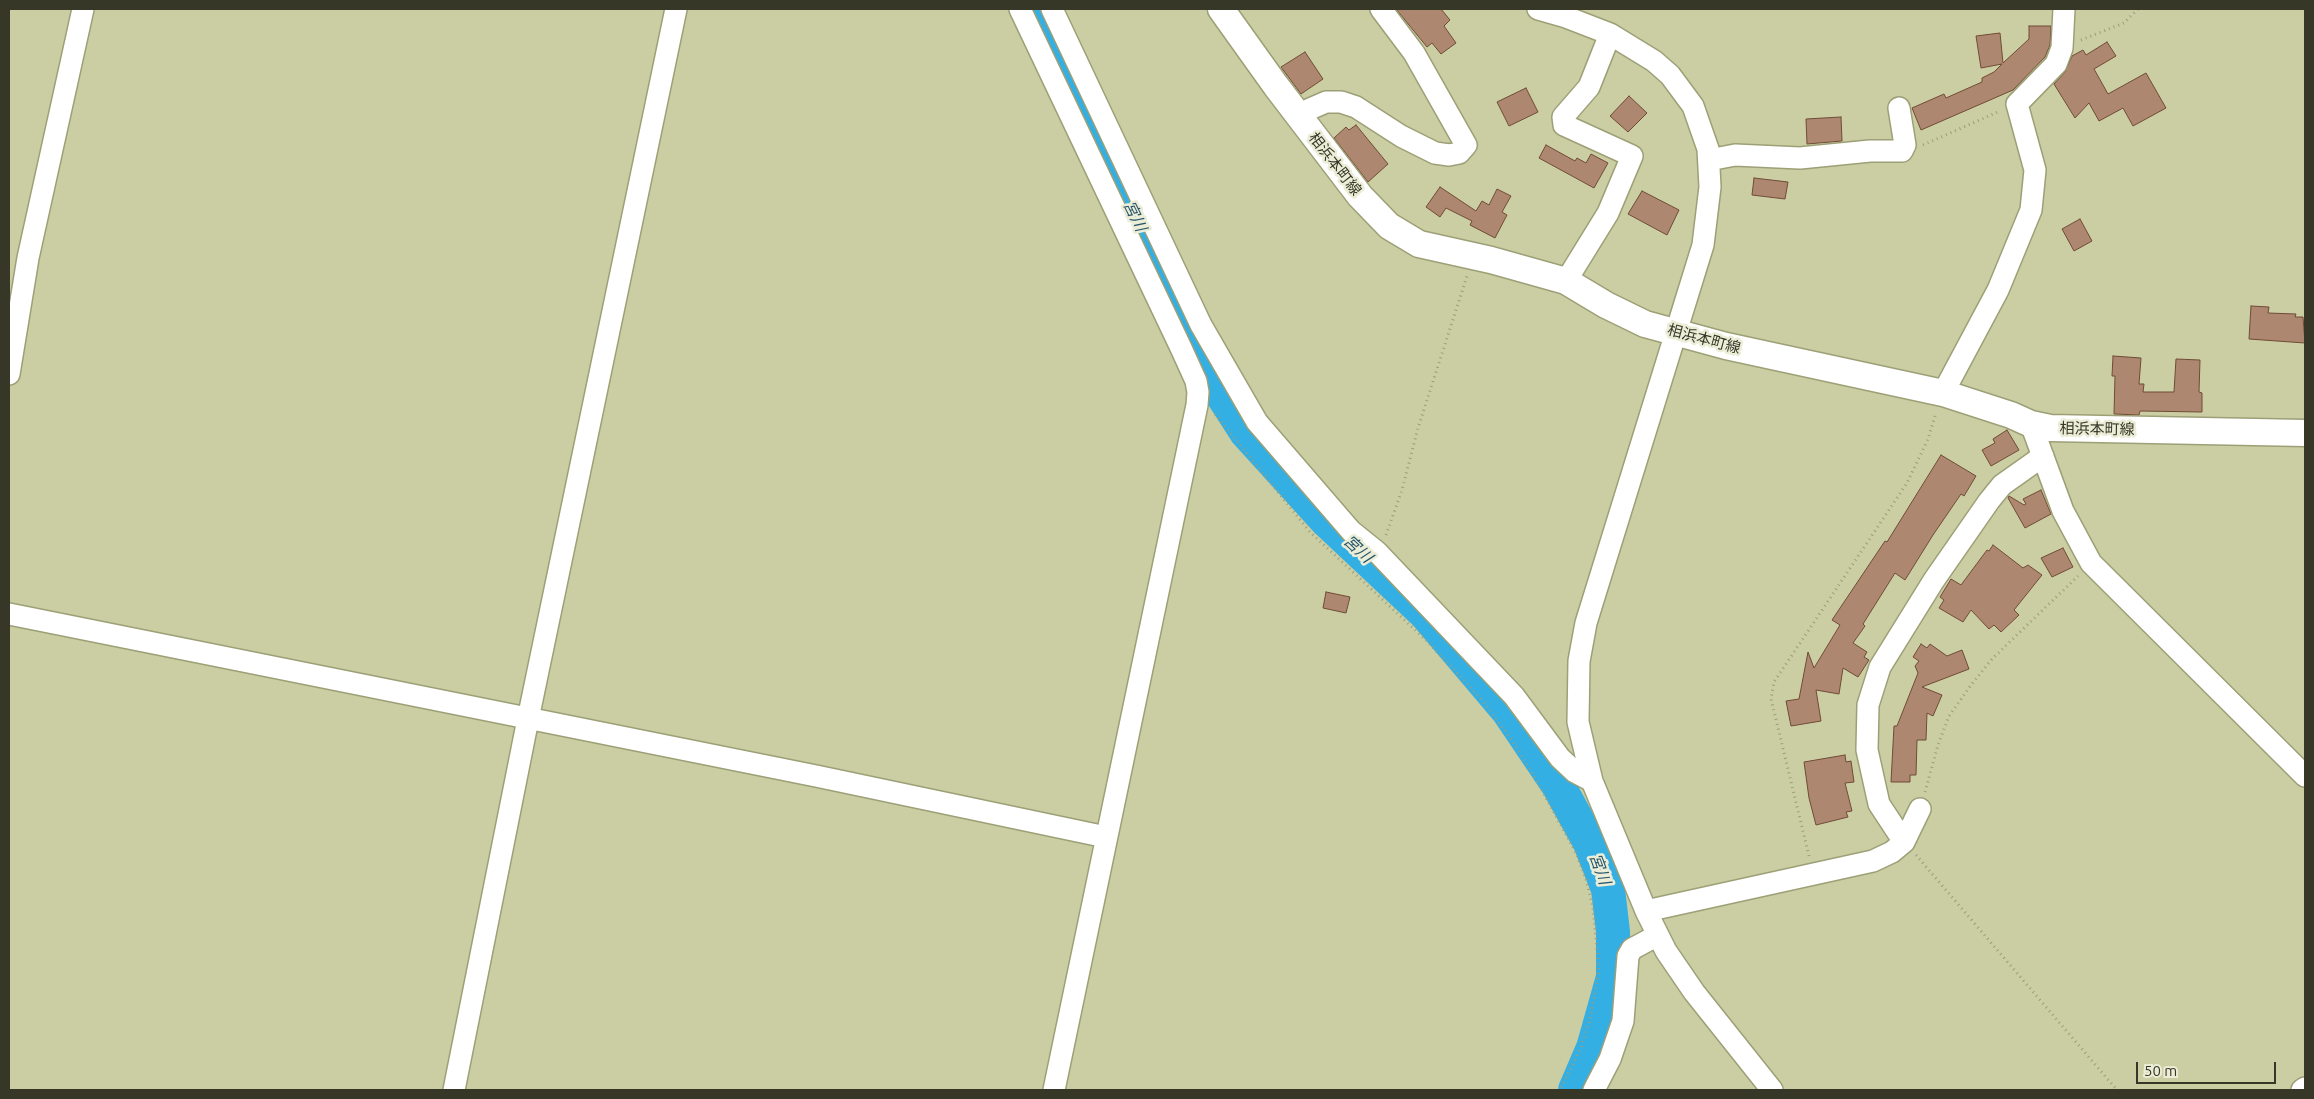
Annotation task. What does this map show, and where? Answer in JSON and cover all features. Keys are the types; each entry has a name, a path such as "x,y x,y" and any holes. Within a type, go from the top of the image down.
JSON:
{"main road":[{"name":"相浜本町線","path":"1221,9 1299,117 1360,196 1389,226 1418,244 1473,256 1566,281 1606,305 1645,324 1726,346 1943,393 2011,415 2031,424 2070,430 2305,433"}],"street":[{"path":"9,374 28,258 82,9"},
{"path":"454,1090 528,719 676,9"},
{"path":"1020,9 1196,381 1198,405 1054,1090"},
{"path":"1052,9 1201,325 1257,422 1352,531 1377,552 1514,696 1560,758 1575,772 1592,781"},
{"path":"1299,117 1310,109 1326,102 1341,102 1356,107 1401,136 1435,153 1448,155 1459,153 1466,146 1414,53 1381,9"},
{"path":"1538,9 1566,16 1610,34 1654,61 1675,81 1699,119 1709,160 1710,187 1703,245 1675,331 1581,645 1578,682 1578,722 1592,781 1646,910 1666,951 1694,992 1772,1090"},
{"path":"1943,393 1998,290 2031,210 2035,170 2017,104 2056,64 2062,48 2064,9"},
{"path":"1566,281 1608,213 1632,156 1564,125 1563,117 1588,87 1610,34"},
{"path":"1709,160 1735,155 1800,158 1870,151 1902,151 1905,145 1899,108"},
{"path":"2031,424 2063,511 2091,563 2305,776"},
{"path":"1904,842 1879,804 1867,750 1868,705 1880,667 1934,580 1989,501 2002,485 2044,456"},
{"path":"9,614 816,776 1106,837"},
{"path":"1646,910 1873,860 1892,852 1904,842 1920,809"},
{"path":"1594,1090 1610,1059 1623,1021 1628,956 1632,950 1658,935"}],"path":[{"path":"2062,48 2124,23 2138,9"},
{"path":"1902,151 1912,150 2017,104"},
{"path":"1377,552 1382,544 1402,490 1418,428 1473,256"},
{"path":"1813,873 1771,699 1774,682 1907,483 1928,439 1943,393"},
{"path":"1198,405 1211,410 1219,418 1310,532 1426,640 1483,701 1513,742 1562,828 1586,879 1594,907 1599,971 1596,994 1587,1029 1560,1090"},
{"path":"1920,809 1938,744 1949,716 1971,684 1992,659 2091,563"},
{"path":"1904,842 2117,1090"}],"building":[{"path":"1396,9 1441,9 1450,20 1444,26 1456,43 1441,54 1432,43 1427,47"},
{"path":"2029,26 2051,26 2050,45 2045,57 2013,90 1921,130 1912,108 1944,94 1946,98 1982,82 1982,78 1994,72 2002,64 1981,68 1976,36 2000,33 2003,63 2029,39"},
{"path":"2107,42 2116,56 2094,69 2108,94 2146,73 2166,108 2133,126 2123,108 2099,121 2089,103 2075,118 2054,84 2065,72 2072,56 2083,50 2086,55"},
{"path":"1305,52 1323,79 1301,94 1281,67"},
{"path":"1526,88 1538,112 1509,126 1497,102"},
{"path":"1629,96 1647,113 1628,132 1610,116"},
{"path":"1841,117 1842,141 1807,144 1806,119"},
{"path":"1356,125 1388,164 1368,182 1334,138 1346,127 1349,130"},
{"path":"1546,145 1575,161 1577,158 1586,163 1591,154 1608,163 1594,188 1539,158"},
{"path":"1754,178 1788,182 1785,199 1752,195"},
{"path":"1440,187 1476,211 1482,201 1489,205 1497,189 1511,196 1502,212 1507,215 1495,238 1470,225 1472,221 1446,208 1440,217 1426,207"},
{"path":"1642,191 1679,210 1667,235 1628,214"},
{"path":"2080,219 2092,241 2074,251 2062,229"},
{"path":"2251,306 2269,307 2268,313 2296,314 2295,317 2303,317 2305,343 2249,339"},
{"path":"2113,356 2141,358 2139,384 2144,384 2143,392 2174,392 2176,359 2200,360 2199,392 2202,393 2202,412 2140,411 2139,415 2114,414 2115,376 2112,376"},
{"path":"2007,430 2019,450 1991,466 1982,450 1995,443 1993,439"},
{"path":"1941,455 1976,476 1964,496 1961,494 1933,535 1905,580 1895,573 1863,624 1865,626 1853,643 1867,652 1864,657 1869,660 1858,677 1843,668 1839,694 1816,690 1821,721 1791,726 1786,701 1799,699 1808,652 1814,668 1840,625 1832,620 1885,541 1887,542"},
{"path":"2041,490 2051,514 2025,528 2008,498 2009,496 2024,505 2026,504 2023,499"},
{"path":"1993,545 2023,568 2028,565 2042,575 2014,610 2019,615 2001,632 1994,625 1989,629 1971,610 1963,622 1939,608 1944,600 1940,597 1951,579 1961,585 1987,550 1989,551"},
{"path":"2063,548 2073,567 2052,577 2041,558"},
{"path":"1326,592 1350,597 1346,613 1323,608"},
{"path":"1921,644 1927,648 1930,644 1947,656 1962,650 1969,669 1922,687 1942,695 1933,716 1927,713 1926,740 1917,740 1916,775 1910,775 1910,782 1891,782 1894,726 1897,726 1918,673 1915,666 1919,661 1913,657"},
{"path":"1845,755 1846,762 1851,761 1854,782 1845,783 1852,811 1846,812 1848,817 1816,825 1809,798 1804,762"}],"waterway":[{"name":"宮川","path":"1037,9 1155,260 1219,390 1246,432 1326,520 1425,613 1508,711 1558,785 1590,843 1608,889 1613,932 1613,977 1593,1048 1575,1090"}]}
